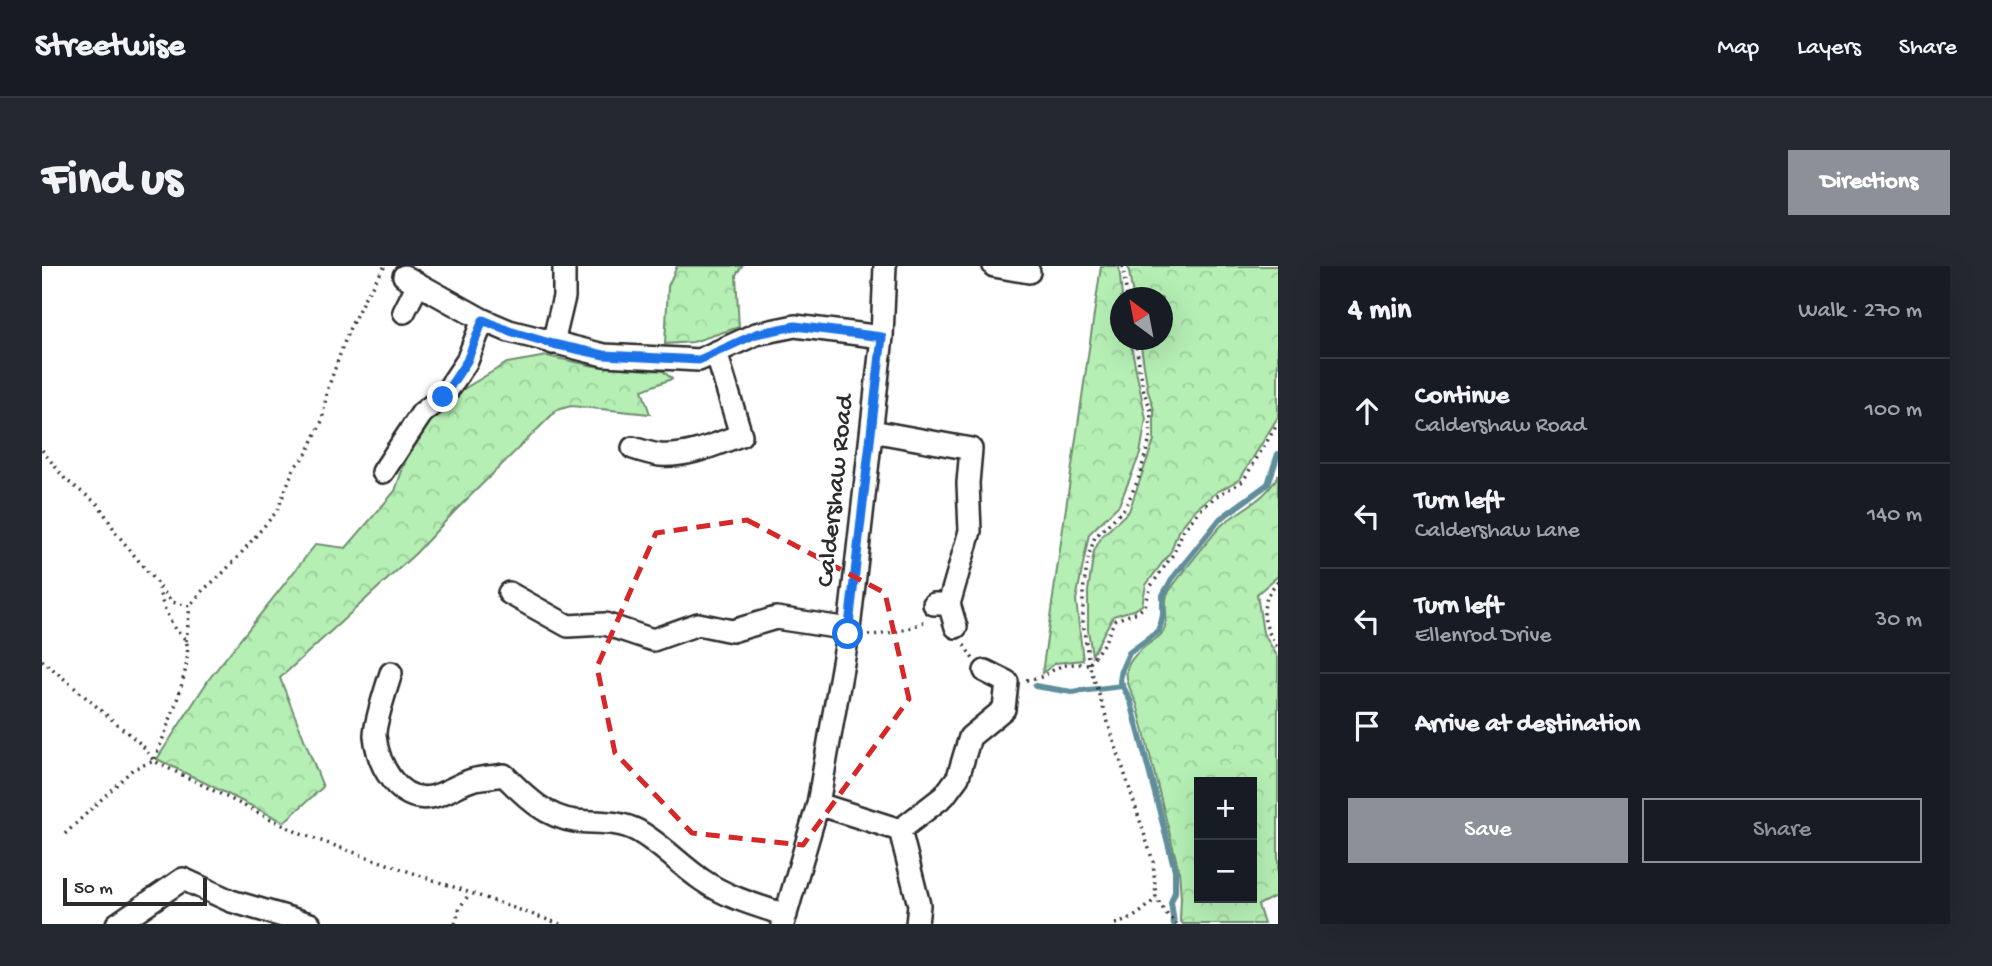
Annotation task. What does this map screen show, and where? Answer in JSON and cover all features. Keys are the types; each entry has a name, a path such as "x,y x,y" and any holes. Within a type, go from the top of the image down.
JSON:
{"street":[{"path":"553,344 564,297 564,266"},
{"name":"Caldershaw Road","path":"785,920 818,804 849,632 882,337 885,266"},
{"path":"1001,267 1029,272"},
{"path":"404,312 411,280 483,320 553,344 604,355 699,360 756,334 795,326 882,337"},
{"path":"383,472 422,413 443,397 467,361 483,320"},
{"path":"633,448 659,455 683,454 744,443 716,352"},
{"path":"872,432 973,442 968,483 970,531 942,604 956,627"},
{"path":"509,593 568,626 605,624 653,640 698,624 732,631 776,618 849,632"},
{"path":"900,830 944,796 958,777 970,737 1004,709 1007,682 985,671"},
{"path":"391,673 375,734 381,761 402,791 415,798 443,794 472,779 508,766 528,799 552,816 574,821 618,823 637,831 705,882 785,920"},
{"path":"818,804 900,830"},
{"path":"900,830 919,905 918,924"},
{"path":"117,924 143,917 183,879 231,901 310,924"}],"path":[{"path":"65,835 132,769 153,761 172,718 187,656 190,606 237,558 277,510 294,468 307,453 323,421 327,391 348,332 385,266"},
{"path":"1124,266 1126,287"},
{"path":"1137,350 1144,392 1151,410 1150,439 1138,480 1125,508 1095,537 1089,554 1083,591 1083,612 1089,664 1153,861 1156,898 1177,924"},
{"path":"1089,664 1115,620 1139,612 1145,606 1151,586 1174,553 1183,531 1199,511 1217,496 1243,481 1278,424"},
{"path":"42,450 65,478 99,505 117,534 172,602 190,606"},
{"path":"1278,581 1265,599 1264,609 1268,632 1278,649"},
{"path":"159,586 175,628 186,641"},
{"path":"849,632 891,634 909,629 924,622 942,604"},
{"path":"956,627 972,658 985,671"},
{"path":"42,660 143,746 153,761 300,834 560,924"},
{"path":"1007,682 1042,678 1059,667 1075,663 1089,664"},
{"path":"455,924 460,907 470,893"},
{"path":"1115,924 1130,920 1156,898"}],"highlighted area":[{"path":"747,520 885,593 909,699 803,845 692,833 615,753 597,667 656,533"}],"green space":[{"path":"677,266 742,266 736,275 739,327 693,342 665,344 668,286"},
{"path":"1101,266 1119,266 1121,287 1110,287 1110,350 1132,350 1146,419 1140,454 1119,505 1089,534 1076,600 1083,660 1056,663 1042,673"},
{"path":"1128,266 1278,266 1278,417 1240,479 1217,492 1196,509 1178,531 1171,551 1146,585 1142,605 1113,616 1092,655 1088,630 1088,591 1094,551 1102,536 1129,511 1154,440 1154,410 1142,350 1173,350 1173,287 1131,287"},
{"path":"547,356 594,366 663,371 672,379 642,390 650,414 571,406 557,410 416,553 280,678 323,787 284,822 157,759 209,679 316,544 346,548 395,491 405,462 428,419 457,393 507,363"},
{"path":"1278,474 1278,576 1257,594 1263,633 1278,657 1278,895 1258,905 1264,924 1183,924 1180,920 1179,871 1137,704 1127,678 1128,665 1138,652 1163,632 1167,595 1212,536 1223,524 1269,489"}],"waterway":[{"path":"1174,924 1171,902 1175,892 1175,870 1131,702 1120,681 1122,669 1129,653 1159,631 1163,615 1163,595 1172,579 1220,519 1268,484 1278,454"},
{"path":"1035,686 1072,692 1122,686"}],"route":[{"path":"443,397 467,361 483,320 553,344 604,355 699,360 756,334 795,326 882,337 848,634"}]}
